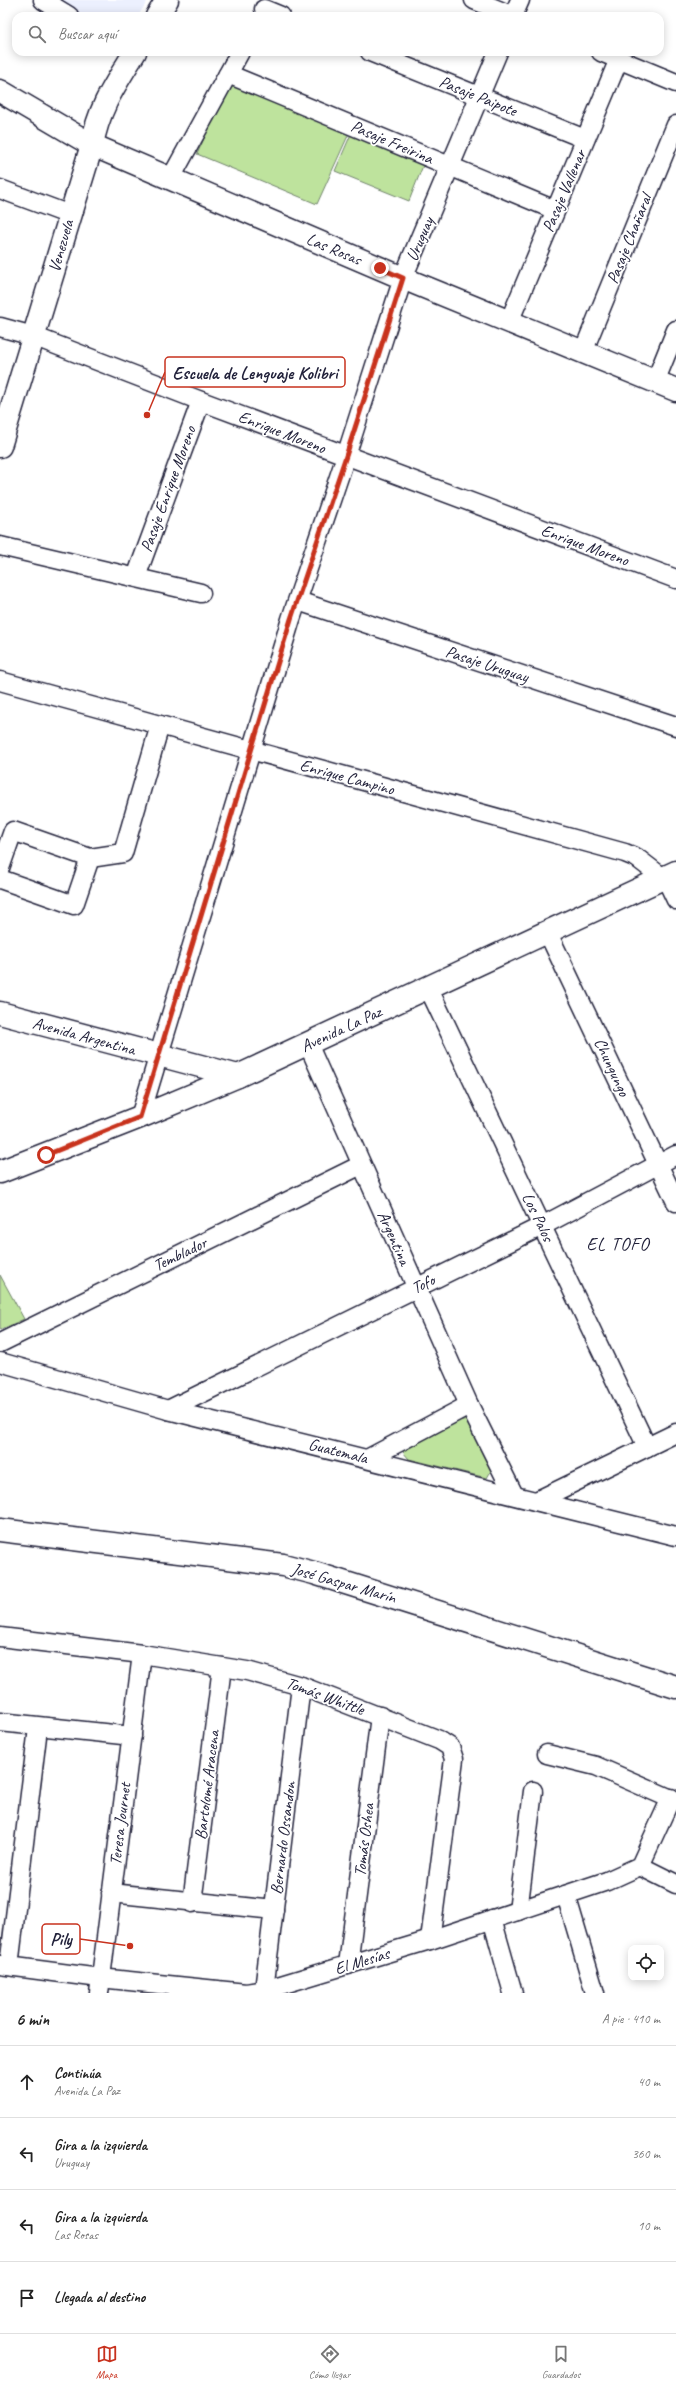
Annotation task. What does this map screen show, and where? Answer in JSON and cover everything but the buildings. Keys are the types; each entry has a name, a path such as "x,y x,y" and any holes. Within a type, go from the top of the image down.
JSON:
{"street":[{"path":"43,0 62,12"},
{"path":"160,12 167,0"},
{"path":"474,0 503,12"},
{"path":"515,12 520,0"},
{"name":"Venezuela","path":"0,446 92,145 96,121 130,56"},
{"path":"171,178 238,56"},
{"name":"Pasaje Paipote","path":"380,56 585,139"},
{"name":"Uruguay","path":"140,1117 298,601 403,278 496,56"},
{"path":"611,56 676,83"},
{"name":"Pasaje Vallenar","path":"509,322 619,59"},
{"name":"Pasaje Freirina","path":"228,74 556,210"},
{"name":"Las Rosas","path":"0,91 92,145 403,278 676,390"},
{"name":"Pasaje Chañaral","path":"583,352 676,125"},
{"path":"0,189 70,216"},
{"name":"Enrique Moreno","path":"0,327 33,336 346,456 676,579"},
{"path":"655,382 676,330"},
{"name":"Pasaje Enrique Moreno","path":"136,577 201,401"},
{"path":"0,546 200,593"},
{"name":"Pasaje Uruguay","path":"298,601 676,726"},
{"name":"Enrique Campino","path":"0,680 625,854 637,858 669,875 667,881 676,900"},
{"path":"0,868 13,831 90,858 123,853 160,725"},
{"path":"0,879 74,905 90,858"},
{"name":"Avenida La Paz","path":"0,1172 140,1117 238,1076 669,875"},
{"name":"Chungungo","path":"548,932 676,1202"},
{"name":"Los Palos","path":"428,987 647,1447"},
{"name":"Avenida Argentina","path":"0,1013 238,1076"},
{"name":"Argentina","path":"308,1044 360,1165 469,1405 514,1495"},
{"name":"Tofo","path":"168,1410 542,1226 676,1155"},
{"name":"Temblador","path":"0,1343 360,1165"},
{"name":"Guatemala","path":"0,1362 168,1410 369,1458 676,1536"},
{"path":"369,1458 469,1405"},
{"path":"536,1501 676,1433"},
{"name":"José Gaspar Marín","path":"0,1530 283,1565 327,1576 676,1687"},
{"name":"Tomás Whittle","path":"0,1637 142,1654 247,1671 301,1686 439,1740 450,1747 454,1759 430,1940"},
{"name":"Teresa Journet","path":"100,1986 142,1654"},
{"name":"Bartolomé Aracena","path":"192,1902 222,1667"},
{"name":"Bernardo Ossandon","path":"264,1990 301,1686"},
{"name":"Tomás Oshea","path":"348,1965 380,1716"},
{"path":"0,1722 38,1728 132,1736"},
{"path":"4,1966 38,1728"},
{"path":"547,1754 596,1766 674,1800 640,1866 676,1884"},
{"path":"518,1911 532,1791"},
{"name":"El Mesías","path":"4,1966 100,1986 246,1993 264,1990 430,1940 608,1881 640,1866"},
{"path":"111,1893 274,1910"},
{"path":"566,1895 595,1993"},
{"path":"492,1920 513,1993"}],"shaded area":[{"path":"57,0 148,0 140,12 78,12"}],"green space":[{"path":"231,79 351,129 317,204 197,154"},
{"path":"351,134 424,163 409,201 335,171"},
{"path":"0,1275 24,1319 0,1330"},
{"path":"457,1420 465,1420 470,1426 491,1471 487,1478 409,1459 403,1452 405,1449"}],"place":[{"name":"Escuela de Lenguaje Kolibri","path":"147,415"},
{"name":"Pily","path":"130,1946"}],"district":[{"name":"EL TOFO","path":"618,1244"}],"route":[{"path":"46,1155 140,1117 291,619 346,456 403,278 380,268"}]}
